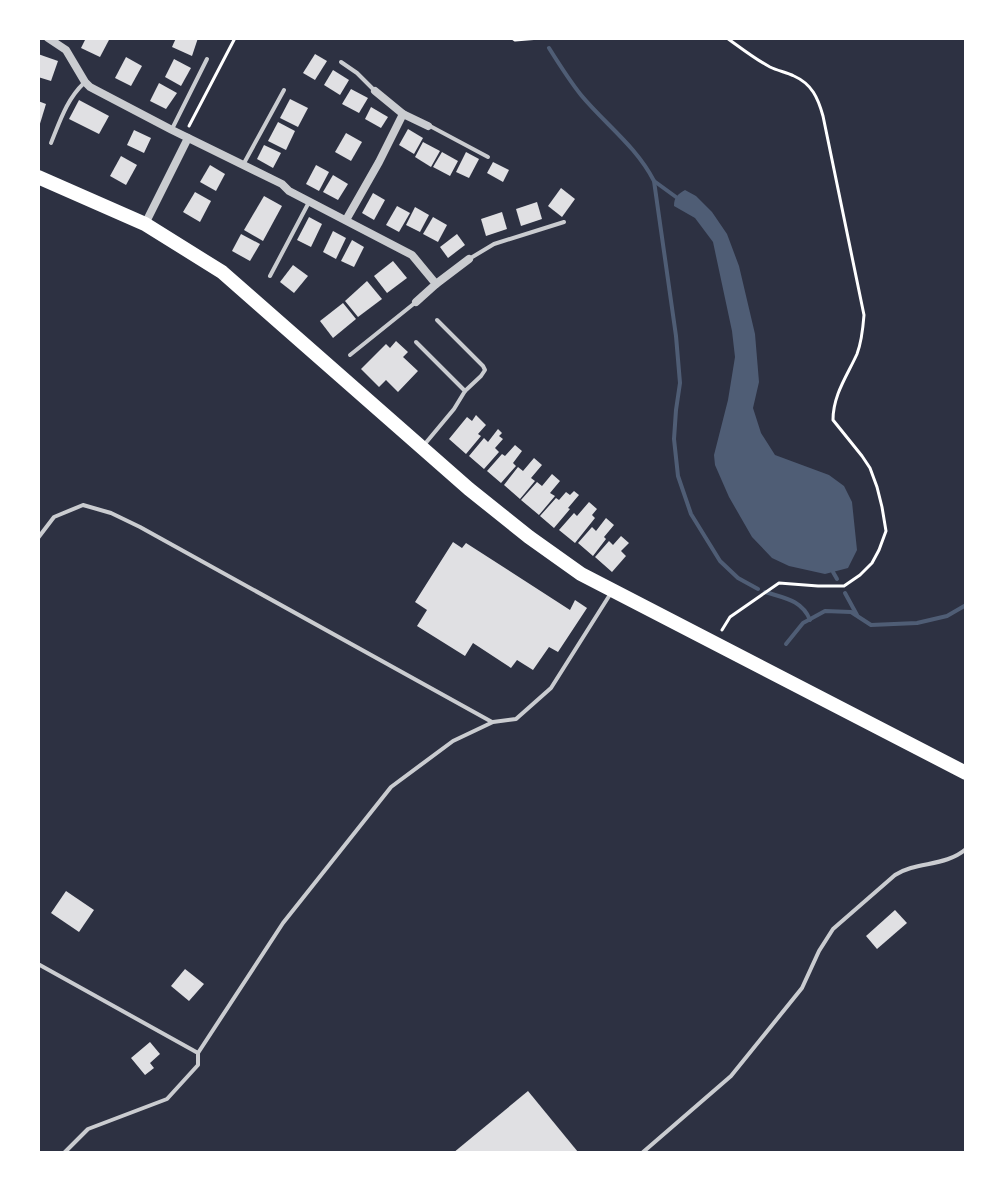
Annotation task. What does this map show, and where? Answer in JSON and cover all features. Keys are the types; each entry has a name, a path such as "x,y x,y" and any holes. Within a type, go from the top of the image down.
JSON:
{"highway":[{"path":"38,177 145,224 222,272 469,489 581,574 966,773"}],"street":[{"path":"48,38 66,50 90,87 282,184 289,191 412,255 436,284"},
{"path":"375,91 403,114 428,126"},
{"path":"346,220 403,114"},
{"path":"145,224 188,138"},
{"path":"416,302 469,259"}],"lane":[{"path":"174,131 207,59"},
{"path":"341,62 375,91"},
{"path":"51,143 73,93 85,82"},
{"path":"242,165 284,90"},
{"path":"428,126 488,157"},
{"path":"270,276 310,201"},
{"path":"469,259 494,244 564,222"},
{"path":"350,355 416,302"},
{"path":"422,446 454,409 465,391 484,373 483,366 437,320"},
{"path":"416,342 465,391"},
{"path":"38,538 54,517 83,505 111,513 493,722"},
{"path":"64,1153 88,1129 167,1099 198,1065 198,1053 283,923 391,787 453,741 493,722 516,719 551,688 613,591"},
{"path":"642,1153 731,1076 802,988 833,929 904,869 956,857 966,849"},
{"path":"38,964 198,1053"}],"path":[{"path":"174,131 179,126 189,126 235,38"},
{"path":"512,38 540,38"},
{"path":"714,643 730,617 779,583 844,586 872,563 886,531 870,468 833,420 833,406 858,352 864,315 817,96 810,86 795,76 775,70 727,38"}],"water":[{"path":"685,190 712,212 727,234 739,266 755,334 759,382 753,408 761,433 775,455 829,475 844,486 852,502 857,550 848,568 825,574 789,566 772,558 752,537 715,465 714,455 735,357 713,242 695,218 674,206 677,196"}],"building":[{"path":"86,38 110,38 100,57 81,48"},
{"path":"176,38 198,38 192,56 172,47"},
{"path":"38,54 58,61 51,81 38,77"},
{"path":"315,54 327,61 315,80 303,73"},
{"path":"126,57 142,66 131,86 115,78"},
{"path":"174,59 191,68 181,86 165,77"},
{"path":"333,70 349,80 340,95 324,85"},
{"path":"159,83 177,93 166,109 150,101"},
{"path":"351,89 368,98 359,113 342,104"},
{"path":"290,99 308,108 298,127 280,118"},
{"path":"79,100 109,116 99,134 69,119"},
{"path":"38,101 46,104 39,127 38,127"},
{"path":"371,107 388,117 381,128 365,119"},
{"path":"278,122 295,131 286,150 268,141"},
{"path":"408,129 423,138 414,154 399,145"},
{"path":"134,130 151,138 144,153 127,145"},
{"path":"346,133 362,142 351,161 335,152"},
{"path":"423,142 440,151 431,167 415,157"},
{"path":"264,145 281,153 273,168 257,159"},
{"path":"442,152 458,161 450,176 433,167"},
{"path":"466,152 479,159 469,178 456,172"},
{"path":"121,156 137,165 126,185 110,176"},
{"path":"493,162 509,170 503,182 487,173"},
{"path":"210,165 225,174 216,191 200,182"},
{"path":"316,165 329,172 319,191 306,184"},
{"path":"333,175 348,184 338,200 323,192"},
{"path":"561,188 575,199 562,217 548,206"},
{"path":"195,192 211,201 200,222 183,212"},
{"path":"373,193 385,200 374,220 362,213"},
{"path":"264,196 282,206 263,241 244,230"},
{"path":"537,202 542,219 521,226 516,209"},
{"path":"397,206 410,213 399,232 386,225"},
{"path":"415,207 429,215 420,232 406,225"},
{"path":"502,212 507,229 486,236 481,219"},
{"path":"309,217 322,224 311,247 297,240"},
{"path":"433,217 447,225 438,242 423,234"},
{"path":"333,231 346,238 336,259 323,252"},
{"path":"241,234 260,244 250,261 232,251"},
{"path":"457,234 465,245 448,258 440,247"},
{"path":"352,240 364,247 354,267 341,261"},
{"path":"393,261 407,278 387,293 374,276"},
{"path":"293,265 308,276 294,293 280,282"},
{"path":"367,281 382,299 358,317 345,301"},
{"path":"343,303 356,319 333,338 320,321"},
{"path":"396,341 408,352 403,357 418,371 398,392 386,380 379,387 361,369 386,344 390,348"},
{"path":"476,415 486,425 466,454 449,439 467,417 472,421"},
{"path":"498,429 503,439 495,448 499,452 484,469 469,456 484,438 488,442"},
{"path":"515,445 522,451 513,463 516,466 501,483 487,471"},
{"path":"534,458 542,465 531,478 535,481 520,499 504,485 518,467 523,471"},
{"path":"552,474 560,481 550,493 555,496 539,515 521,500 537,482 542,486"},
{"path":"574,491 579,495 554,528 540,516 556,498 559,500 566,492 570,495"},
{"path":"589,502 597,509 592,515 595,518 575,543 559,530"},
{"path":"606,518 614,525 593,556 578,543 592,527 596,531"},
{"path":"621,536 629,543 621,551 626,556 612,572 595,557 609,541 613,545"},
{"path":"453,542 462,548 466,543 570,610 575,600 587,608 558,652 549,647 533,670 517,660 511,668 473,643 465,656 417,626 427,610 415,602"},
{"path":"66,891 94,910 79,932 51,913"},
{"path":"895,910 907,923 877,949 866,936"},
{"path":"185,969 204,984 189,1001 171,986"},
{"path":"150,1042 160,1054 150,1063 154,1068 145,1075 131,1058"},
{"path":"528,1091 577,1153 453,1153"}],"waterway":[{"path":"549,48 581,95 629,146 654,181 680,383 674,439 678,476 691,514 720,561 738,578 758,589"},
{"path":"654,181 676,197"},
{"path":"833,572 837,579"},
{"path":"765,592 797,604 810,620"},
{"path":"845,593 857,615"},
{"path":"786,644 803,623 825,611 851,612 871,625 917,623 947,616 966,605"}]}
